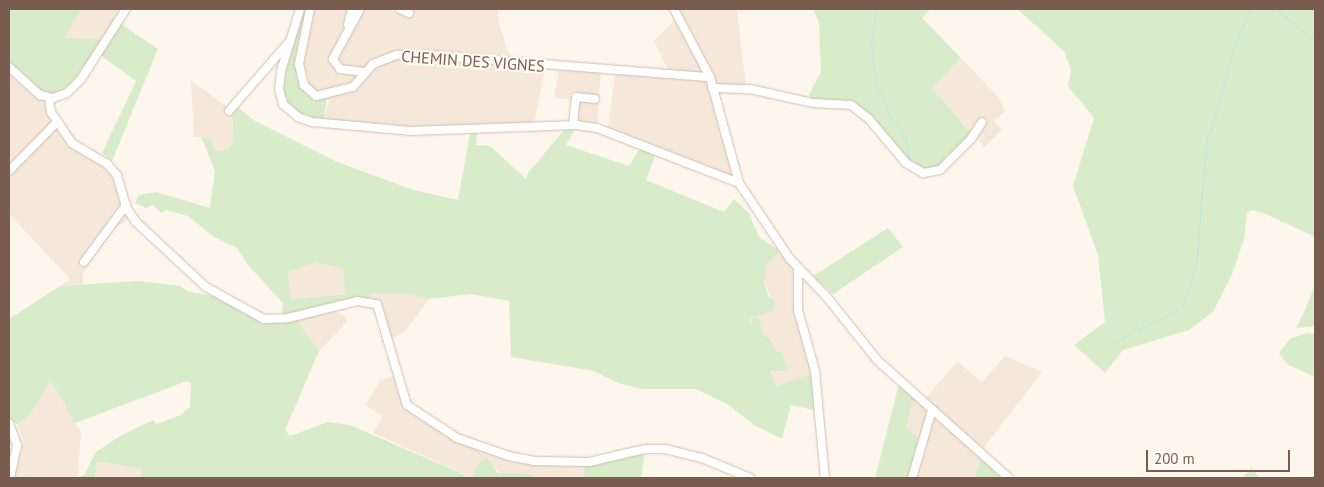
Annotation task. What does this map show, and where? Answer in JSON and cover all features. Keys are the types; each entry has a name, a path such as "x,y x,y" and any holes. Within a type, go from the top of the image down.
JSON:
{"street":[{"path":"49,98 73,89 126,9"},
{"path":"300,9 290,40 279,89 288,109 304,120 410,131 573,125 614,133 739,183"},
{"name":"CHEMIN DES VIGNES","path":"310,9 299,53 301,77 307,91 321,96 346,90 358,83 366,72 382,58 428,55 710,78"},
{"path":"352,9 348,26 333,62 340,69 366,72"},
{"path":"348,26 360,9"},
{"path":"400,9 409,13"},
{"path":"674,9 710,78 739,183 798,269 826,296 877,360 1010,478"},
{"path":"229,111 290,40"},
{"path":"9,67 30,88 49,98 56,122 76,148 103,162 117,175 126,205 136,222 198,282 259,318 288,318 346,302 375,303 382,313 407,405 423,418 464,441 509,456 534,460 589,462 645,449 665,449 702,458 750,478"},
{"path":"712,88 750,90 813,103 851,105 869,119 906,163 923,173 940,170 971,138 982,122"},
{"path":"573,125 576,97 595,99"},
{"path":"9,171 56,122"},
{"path":"84,262 126,205"},
{"path":"798,269 798,310 815,372 825,478"},
{"path":"912,478 932,410"},
{"path":"9,423 17,445 10,478"}],"shaded area":[{"path":"82,9 122,9 101,39 64,38"},
{"path":"313,9 498,9 499,24 512,64 545,69 534,123 412,128 324,119 329,101 324,93 316,92 310,87 303,61"},
{"path":"672,9 735,9 737,11 746,87 709,88 721,136 732,162 732,177 608,128 615,73 672,78 654,41 677,18"},
{"path":"961,58 999,98 1005,111 994,121 1002,130 984,147 932,88"},
{"path":"559,69 601,71 597,125 571,124 573,100 554,98"},
{"path":"9,72 44,102 74,151 102,162 114,175 129,218 113,231 83,273 83,284 60,286 70,279 9,214"},
{"path":"191,81 232,110 233,140 228,150 216,151 210,137 194,137"},
{"path":"780,251 795,273 796,303 814,373 776,386 749,318 775,310 757,259"},
{"path":"316,263 343,268 345,294 291,299 288,272"},
{"path":"369,293 400,293 429,299 407,329 391,340 383,310 377,302 370,299"},
{"path":"333,311 346,316 347,322 319,351 296,319"},
{"path":"1005,356 1042,372 981,451 924,400 957,361 982,382"},
{"path":"396,375 407,410 460,443 511,459 586,463 587,472 583,478 537,478 527,473 503,475 490,464 478,463 473,478 373,433 383,416 365,405 380,381"},
{"path":"51,381 81,433 78,475 76,478 40,478 36,471 15,475 23,442 17,424 30,415"},
{"path":"917,398 981,455 973,478 908,478 918,439 906,427 912,404"},
{"path":"97,461 118,462 144,469 140,478 95,478"},
{"path":"36,471 40,478 14,478 15,475"}],"green space":[{"path":"9,9 82,9 64,38 101,39 101,42 66,91 58,95 41,93 9,63"},
{"path":"303,9 306,13 295,59 296,71 302,88 308,95 327,98 324,119 307,118 291,109 283,93 283,73"},
{"path":"813,9 930,9 922,18 961,58 932,88 972,134 941,167 928,172 912,166 862,111 812,101 809,94 821,72 819,23"},
{"path":"1017,9 1315,9 1315,237 1266,214 1252,210 1247,213 1244,239 1233,272 1213,312 1189,330 1123,350 1105,373 1074,345 1105,322 1098,255 1073,186 1094,118 1068,86 1071,70 1064,51"},
{"path":"121,24 158,49 112,161 102,153 136,81 100,55"},
{"path":"235,105 255,121 335,161 413,190 458,200 470,134 477,134 476,145 490,146 526,179 528,173 565,129 575,129 566,145 629,166 640,148 655,156 646,180 724,212 734,199 749,213 759,237 780,251 767,264 764,281 768,296 774,300 775,310 749,319 752,325 752,318 759,318 763,334 770,339 775,351 782,352 788,370 770,371 776,386 814,373 814,410 791,405 782,439 754,425 729,405 696,389 642,389 618,383 594,371 511,357 509,301 471,294 429,299 400,293 370,293 370,299 282,316 283,303 248,265 237,248 214,237 188,216 166,210 162,213 152,205 146,208 135,203 139,195 156,192 210,208 215,170 201,137 210,137 216,151 228,150 233,140 232,110","holes":["316,263 343,268 345,294 291,299 288,272"]},
{"path":"888,228 903,247 833,294 813,276"},
{"path":"138,281 181,286 187,291 221,298 255,318 296,319 319,351 285,430 290,436 328,422 350,425 472,478 140,478 143,469 97,461 95,478 76,478 84,475 96,452 120,436 153,420 157,424 181,415 190,407 191,383 187,381 75,423 51,381 30,415 17,424 9,419 9,319 60,286"},
{"path":"1315,284 1315,326 1296,328 1305,310"},
{"path":"1309,333 1315,335 1315,377 1287,364 1279,353 1291,338"},
{"path":"899,384 917,398 912,404 906,427 918,438 908,478 875,478"},
{"path":"641,451 644,457 641,478 583,478 586,463"},
{"path":"981,455 1007,478 974,478"},
{"path":"487,457 497,473 527,473 537,478 472,478 478,463"},
{"path":"1251,468 1260,478 1242,478"}],"waterway":[{"path":"876,9 871,45 876,83 890,118 905,134 909,161"},
{"path":"1116,343 1130,333 1182,308 1196,265 1207,136 1212,128 1234,44 1251,9"},
{"path":"1277,10 1315,41"}]}
